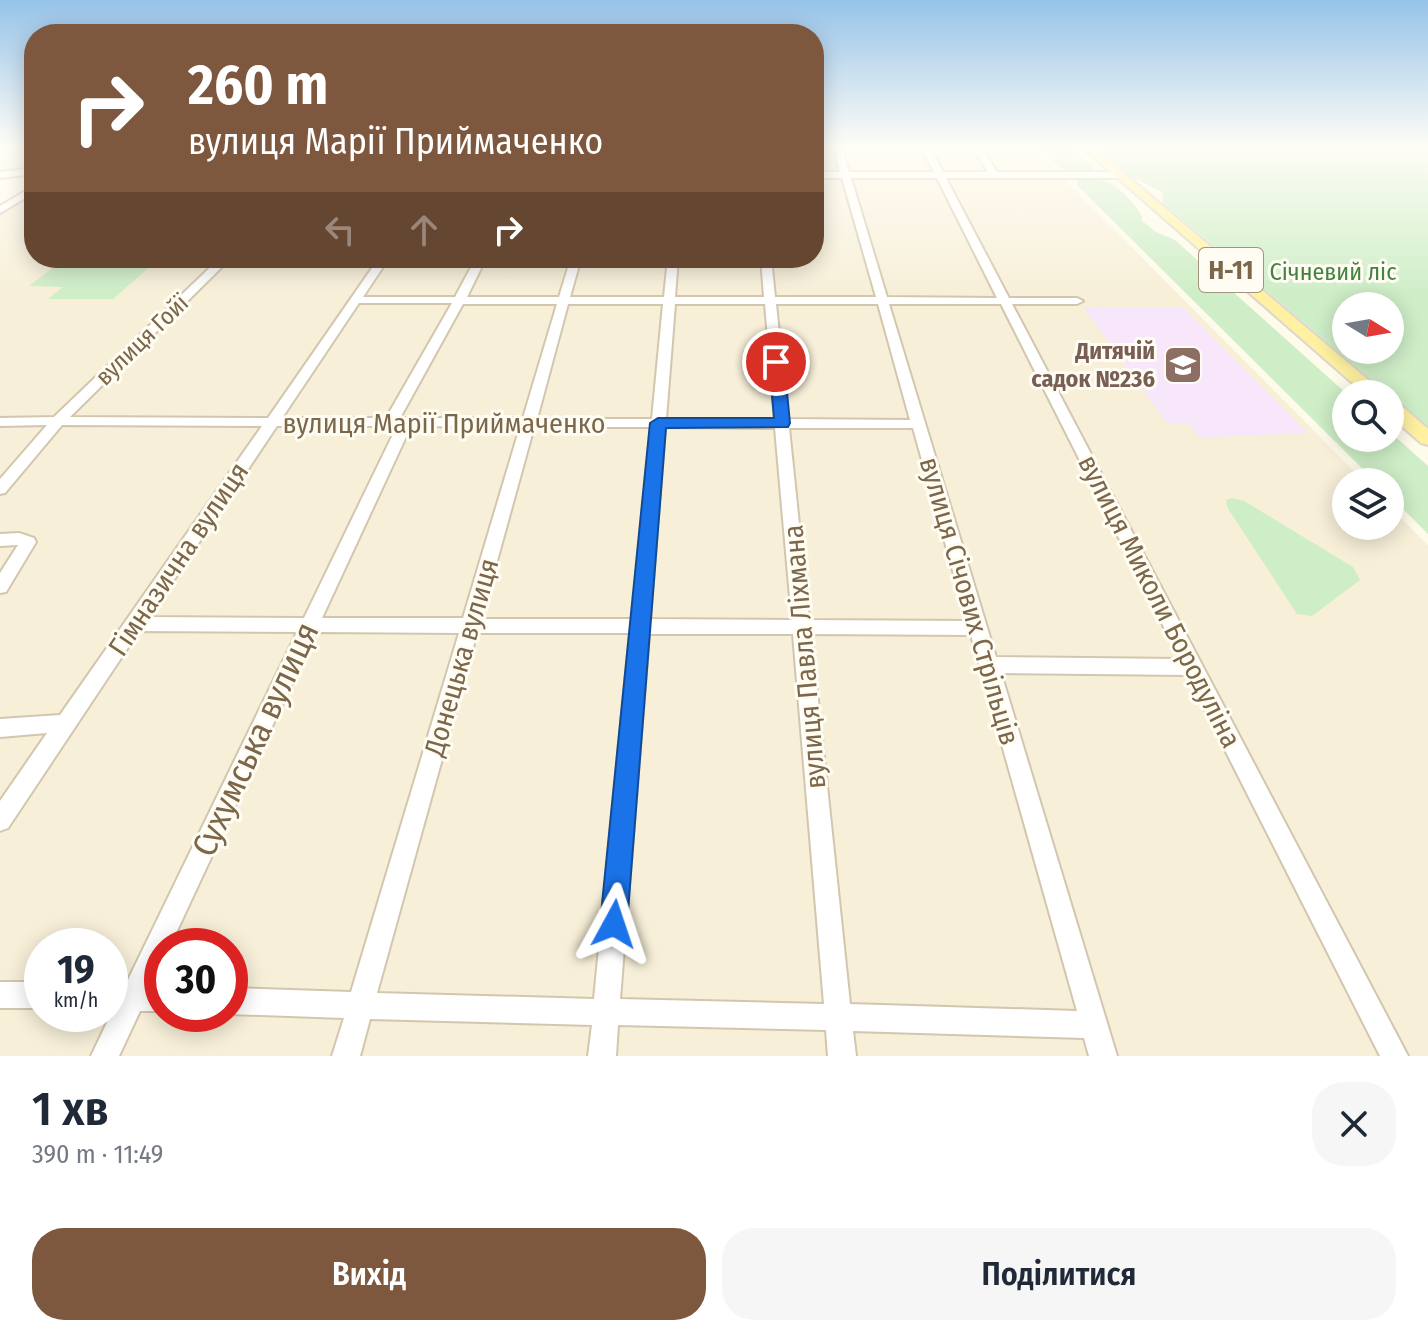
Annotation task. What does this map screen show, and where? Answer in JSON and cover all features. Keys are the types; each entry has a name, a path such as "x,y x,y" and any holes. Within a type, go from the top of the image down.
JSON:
{"main road":[{"name":"Н-11","path":"1144,195 1360,380"},
{"path":"1404,418 1428,439"}],"street":[{"path":"0,210 24,195"},
{"name":"вулиця Січових Стрільців","path":"852,195 1103,1056"},
{"name":"вулиця Миколи Бородуліна","path":"951,195 1394,1056"},
{"name":"вулиця Гойї","path":"58,421 216,268"},
{"name":"Гімназична вулиця","path":"0,820 377,268"},
{"name":"Сухумська вулиця","path":"128,983 310,625 399,422 419,368 461,300 476,268"},
{"name":"Донецька вулиця","path":"346,1056 573,268"},
{"path":"602,1056 672,268"},
{"name":"вулиця Павла Ліхмана","path":"767,268 842,1056"},
{"path":"355,300 1077,301"},
{"path":"0,489 58,421"},
{"name":"вулиця Марії Приймаченко","path":"0,422 918,424"},
{"path":"0,540 28,542 0,587"},
{"path":"134,624 978,628"},
{"path":"989,665 1194,667"},
{"path":"0,728 66,723"},
{"path":"0,995 24,995"},
{"path":"248,1002 606,1013 838,1015 1094,1025"},
{"name":"Сухумська вулиця","path":"105,1056 112,1032"}],"shaded area":[{"path":"24,195 24,268 824,268 824,195 1080,195 1351,468 1332,468 1332,540 1404,540 1404,521 1428,545 1428,1056 0,1056 0,210"},
{"name":"Дитячій садок №236","path":"1083,307 1184,308 1307,433 1199,438 1189,423 1167,423"}],"green space":[{"path":"1087,195 1126,195 1139,211 1141,220 1156,232 1175,240 1332,381 1332,438"},
{"name":"Січневий ліс","path":"1162,195 1428,195 1428,428 1404,408 1404,380 1371,380 1353,364 1404,364 1404,292 1332,292 1332,346 1163,203"},
{"path":"53,268 149,268 113,299 48,299 63,287 29,286"},
{"path":"1404,445 1428,466 1428,534 1404,510 1404,468 1362,468 1346,452 1404,452"},
{"path":"1226,500 1244,501 1353,567 1360,580 1312,616 1297,614 1227,507"}],"place":[{"name":"Дитячій садок №236","path":"1183,365"}],"route":[{"path":"614,924 658,423 782,423 776,362"}]}
